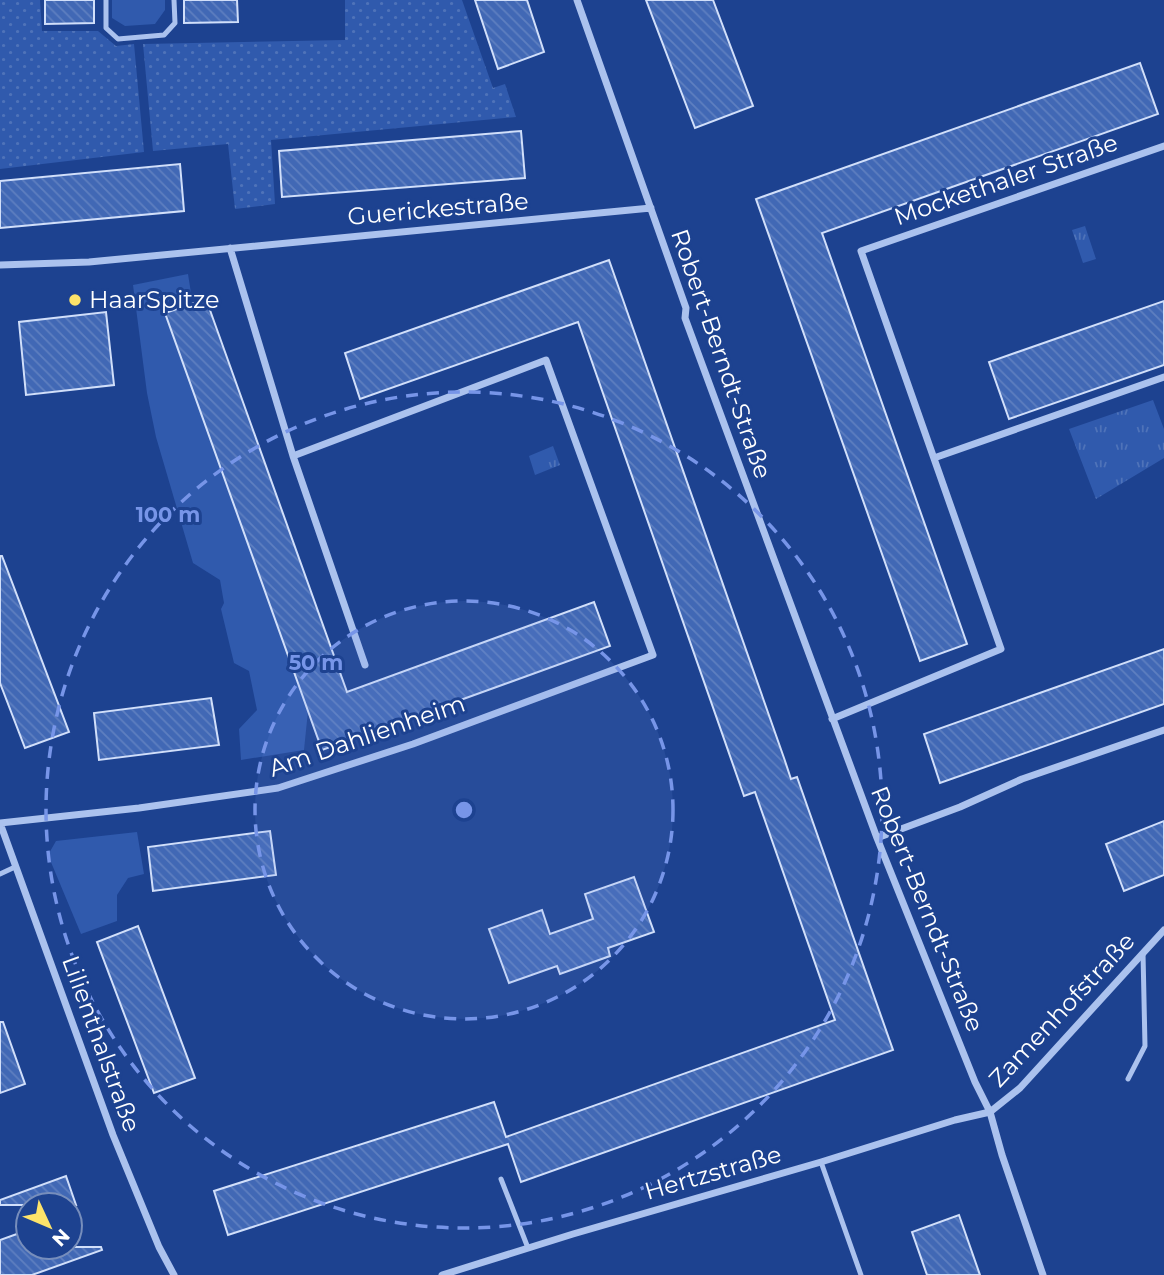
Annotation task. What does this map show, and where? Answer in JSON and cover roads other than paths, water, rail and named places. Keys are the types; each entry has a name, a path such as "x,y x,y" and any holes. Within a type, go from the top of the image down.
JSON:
{"street":[{"name":"Robert-Berndt-Straße","path":"578,0 686,308 685,318 832,719 975,1082 990,1112"},
{"name":"Mockethaler Straße","path":"934,457 861,251 1164,146"},
{"name":"Guerickestraße","path":"0,265 89,262 650,208"},
{"path":"230,248 293,456 365,666"},
{"name":"Am Dahlienheim","path":"0,823 278,789 413,744 653,655 546,360 293,456"},
{"path":"832,719 1001,649 934,457 1164,377"},
{"path":"877,838 960,807 1022,779 1164,730"},
{"name":"Lilienthalstraße","path":"0,823 113,1135 159,1247 174,1275"},
{"name":"Zamenhofstraße","path":"1043,1275 990,1112 1020,1088 1164,930"},
{"name":"Hertzstraße","path":"446,1275 528,1248 990,1112"}],"lane":[{"path":"106,0 106,29 118,39 164,35 175,23 174,0"},
{"path":"0,874 15,867"},
{"path":"1128,1079 1145,1046 1143,953"},
{"path":"821,1162 861,1275"},
{"path":"501,1179 528,1248"}],"place":[{"name":"HaarSpitze","path":"75,300"}]}
